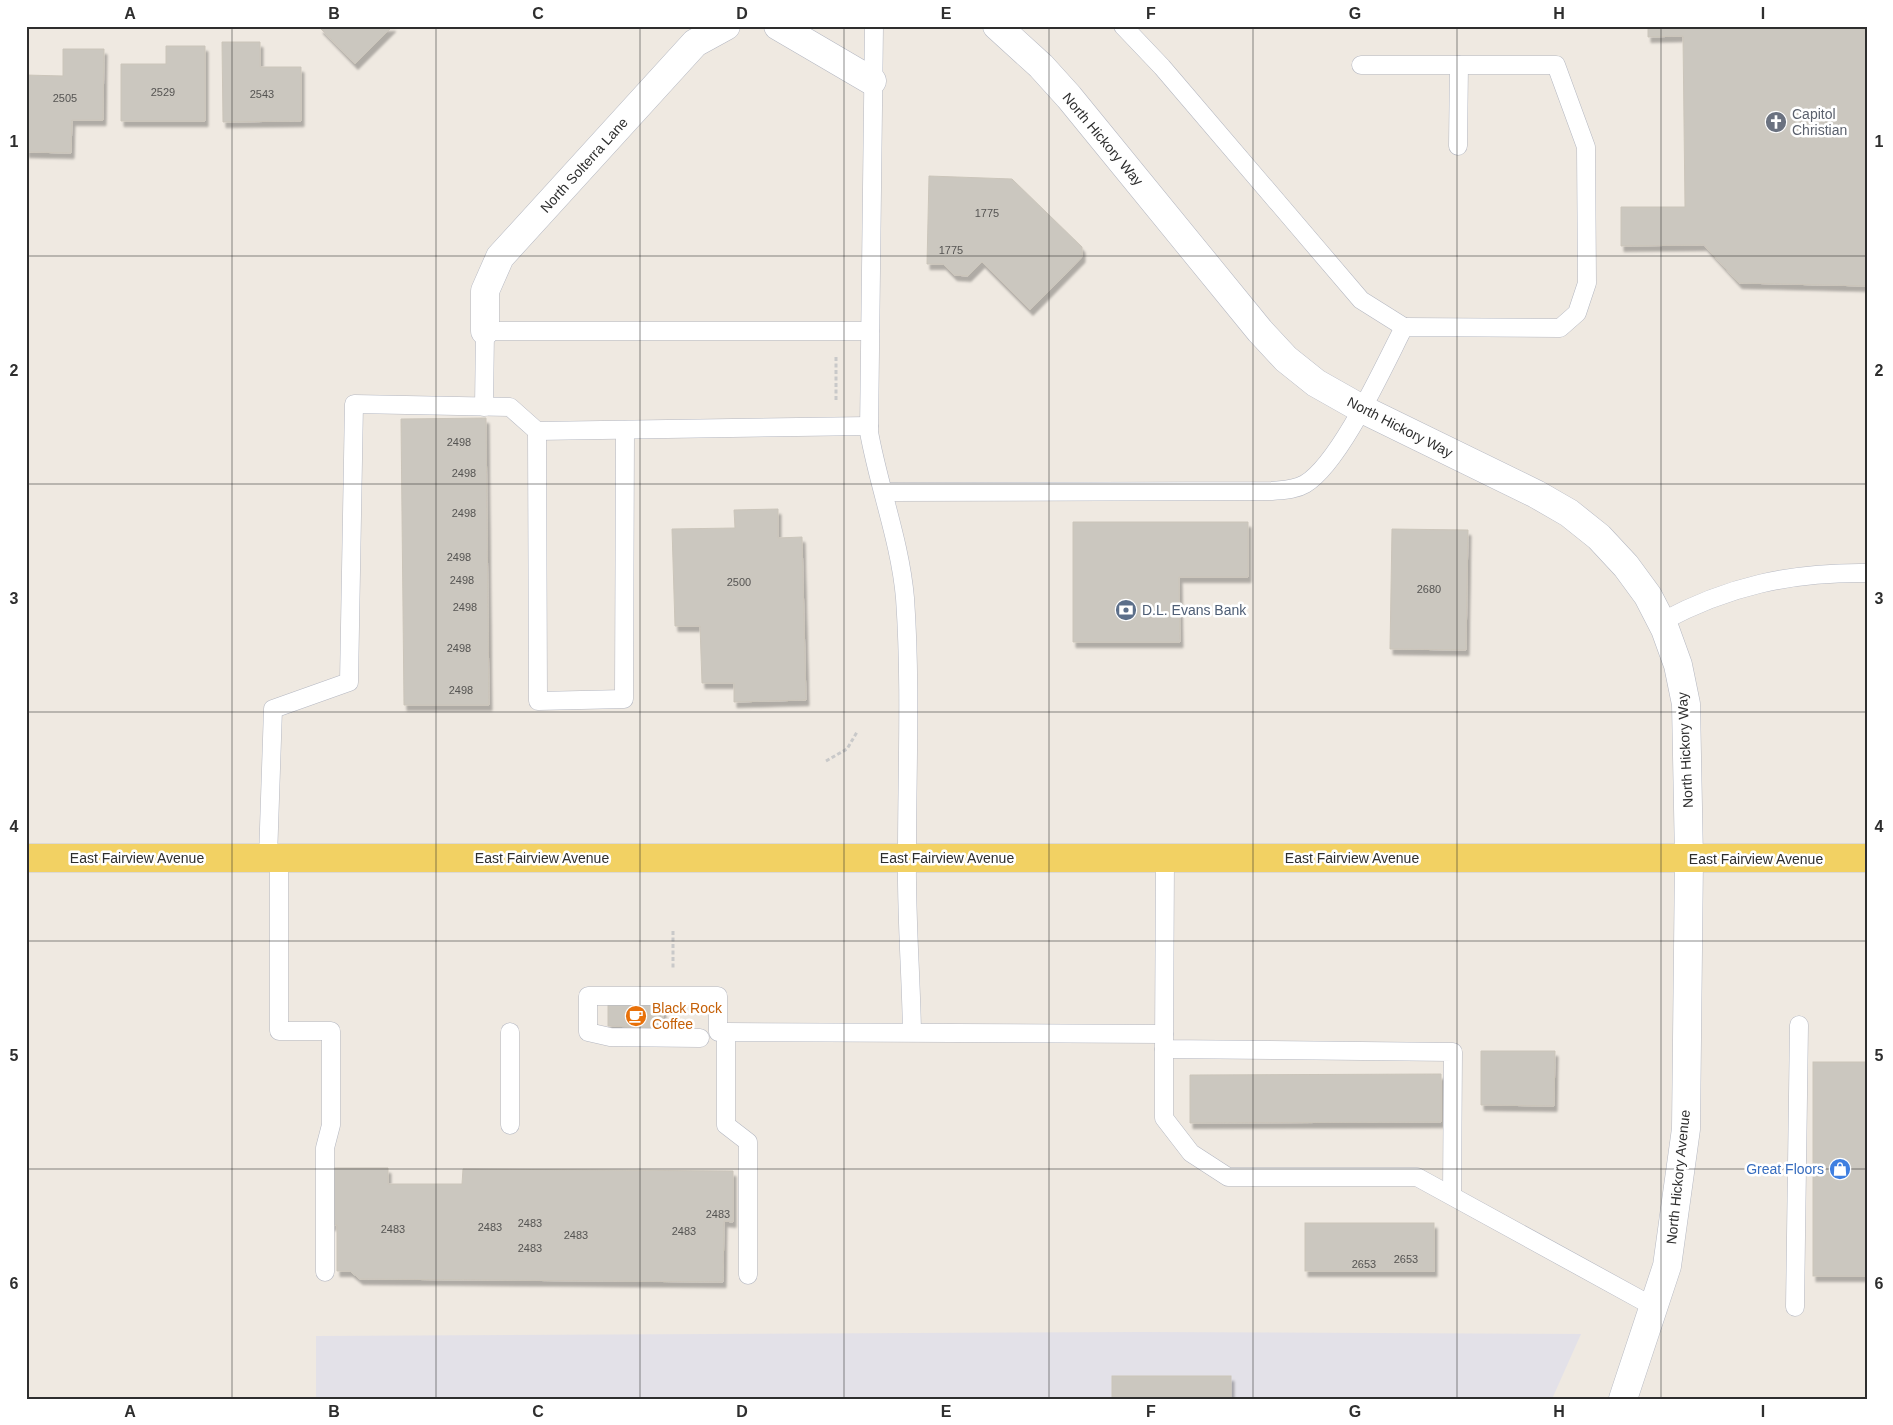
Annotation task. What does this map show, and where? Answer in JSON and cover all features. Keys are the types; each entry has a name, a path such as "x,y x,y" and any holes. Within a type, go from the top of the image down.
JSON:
{"main road":[{"name":"East Fairview Avenue","path":"26,858 1867,858"}],"street":[{"name":"North Solterra Lane","path":"485,330 485,291 500,257 695,43 726,26"},
{"path":"778,26 872,81"},
{"name":"North Hickory Way","path":"997,26 1041,66 1069,97 1260,331 1286,359 1316,383 1362,409 1536,494 1569,513 1599,537 1626,566 1648,596 1661,622 1678,665 1686,704 1689,859"},
{"name":"North Hickory Avenue","path":"1624,1399 1668,1266 1686,1129 1689,859"}],"lane":[{"path":"874,26 869,426 875,465 884,492 900,558 905,598 909,693 907,858 912,1032"},
{"path":"1123,26 1162,67 1361,300 1404,327 1560,328 1577,313 1587,283 1586,147 1556,65 1361,65"},
{"path":"1458,146 1459,65"},
{"path":"884,492 1287,490 1298,487 1316,475 1330,459 1362,409 1404,327"},
{"path":"484,406 485,330 870,331"},
{"path":"325,1272 325,1148 331,1125 331,1031 279,1031 274,858 273,709 349,682 354,404 510,407 537,431 869,426"},
{"path":"537,431 538,701 624,699 625,430"},
{"path":"1661,622 1698,602 1770,581 1813,575 1867,573"},
{"path":"1165,858 1164,1118 1191,1153 1228,1177 1417,1177 1654,1306"},
{"path":"700,1038 610,1037 588,1032 588,996 718,996 718,1032"},
{"path":"1795,1306 1799,1025"},
{"path":"510,1032 510,1125"},
{"path":"748,1275 748,1142 726,1125 726,1032 912,1032 1454,1052 1452,1195"}],"path":[{"path":"836,356 836,404"},
{"path":"826,761 847,749 857,732"}],"shaded area":[{"path":"1142,1332 1581,1334 1552,1399 316,1399 316,1336"}],"building":[{"path":"322,26 393,26 355,64 320,28"},
{"name":"Capitol Christian","path":"1648,26 1867,26 1867,286 1739,283 1704,245 1621,246 1621,207 1685,207 1683,36 1648,37"},
{"path":"222,42 260,42 260,67 301,67 301,121 223,122"},
{"path":"166,46 205,46 205,121 121,121 121,64 166,64"},
{"path":"63,49 104,49 103,120 72,120 71,153 26,152 26,75 63,76"},
{"path":"929,176 1012,179 1082,247 1082,257 1030,310 982,262 968,276 954,275 943,264 927,264"},
{"path":"486,418 489,705 404,705 401,419"},
{"path":"778,509 778,538 802,537 806,700 734,702 734,683 702,683 700,626 675,626 672,529 735,528 734,510"},
{"name":"D.L. Evans Bank","path":"1073,522 1248,522 1248,577 1179,577 1180,642 1073,642"},
{"path":"1392,529 1468,530 1466,650 1390,649"},
{"name":"Black Rock Coffee","path":"636,1003 663,1003 663,1028 608,1026 608,1005 636,1005"},
{"path":"1481,1051 1555,1051 1554,1106 1481,1105"},
{"name":"Great Floors","path":"1813,1062 1867,1062 1867,1276 1813,1276"},
{"path":"1441,1074 1441,1122 1190,1123 1190,1075"},
{"path":"333,1168 388,1168 388,1184 462,1184 463,1169 733,1171 733,1222 724,1221 723,1282 360,1279 350,1271 337,1271 337,1225 332,1225"},
{"path":"1305,1223 1434,1223 1434,1271 1305,1271"},
{"path":"1112,1376 1231,1376 1231,1399 1112,1399"}],"place":[{"name":"Capitol Christian","path":"1776,122"},
{"name":"D.L. Evans Bank","path":"1126,610"},
{"name":"Black Rock Coffee","path":"636,1016"},
{"name":"Great Floors","path":"1840,1169"}]}
